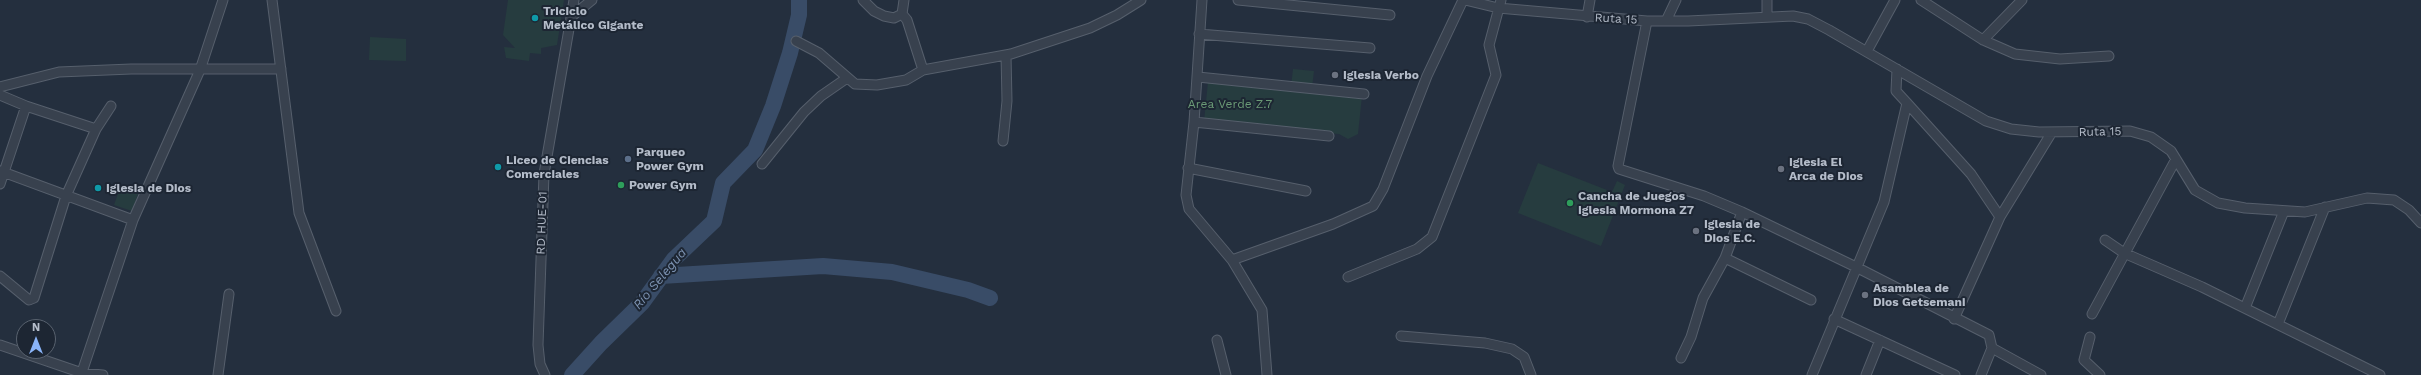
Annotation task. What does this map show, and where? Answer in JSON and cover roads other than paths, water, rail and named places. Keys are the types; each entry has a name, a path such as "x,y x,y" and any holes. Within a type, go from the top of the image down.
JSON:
{"street":[{"path":"81,374 133,220 200,70 223,0"},
{"path":"272,0 299,213 336,311"},
{"name":"RD HUE-01","path":"545,375 540,364 538,303 544,174 574,0"},
{"path":"571,17 592,0"},
{"path":"863,0 874,11 884,16 894,18 902,14"},
{"path":"904,0 902,14 907,20 923,70"},
{"path":"796,41 819,53 855,84 877,85 906,80 923,70 1006,55 1090,28 1117,15 1141,0"},
{"path":"1202,0 1199,34 1198,77 1186,195 1189,209 1232,260 1262,310 1267,375"},
{"path":"1238,0 1390,15"},
{"path":"1232,260 1333,224 1373,206 1383,189 1427,76 1464,0"},
{"name":"Ruta 15","path":"1464,0 1587,17 1647,21 1767,16 1793,16 1808,19 1867,51 1964,110 1986,121 2011,129 2052,132 2130,131 2151,137 2171,151 2195,190 2218,203 2245,208 2305,212 2367,198 2394,200 2409,210 2421,223"},
{"path":"1587,17 1590,0"},
{"path":"1666,21 1676,0"},
{"path":"1767,0 1767,16"},
{"path":"1867,51 1895,0"},
{"path":"1921,0 1983,40 2015,54 2060,58 2109,56"},
{"path":"1983,40 2022,0"},
{"path":"1348,277 1417,249 1432,237 1496,74 1489,45 1500,4"},
{"path":"1647,21 1618,166 1619,169 1704,196 1742,212 1856,267 1954,319 1989,335 1992,348 1981,375"},
{"path":"1199,34 1370,48"},
{"path":"1003,141 1007,101 1006,55"},
{"path":"0,87 59,72 131,69 281,69"},
{"path":"1897,69 1896,91 1971,174 2000,217"},
{"path":"1198,77 1364,94"},
{"path":"762,164 804,112 821,96 847,78"},
{"path":"0,95 26,106 96,129"},
{"path":"1812,375 1834,319 1884,202 1906,103"},
{"path":"0,184 2,172 26,106"},
{"path":"0,276 28,300 34,298 66,196 96,129 110,106"},
{"path":"1194,122 1329,136"},
{"path":"1954,319 2000,217 2052,132"},
{"path":"2092,314 2176,159"},
{"path":"1188,168 1306,191"},
{"path":"2,172 133,220"},
{"path":"2278,324 2325,207"},
{"path":"2245,308 2284,211"},
{"path":"1681,358 1691,336 1703,298 1725,258 1742,212"},
{"path":"2105,240 2124,253 2245,308 2380,375"},
{"path":"1725,258 1811,300"},
{"path":"218,375 229,294"},
{"path":"1834,319 1954,375"},
{"path":"1401,336 1485,343 1512,349 1524,357 1531,375"},
{"path":"2090,337 2084,360 2100,375"},
{"path":"1217,340 1226,375"},
{"path":"1866,375 1880,340"},
{"path":"0,346 81,374 103,375"},
{"path":"1992,348 2041,375"}],"waterway":[{"name":"Río Selegua","path":"572,375 601,343 642,303 674,259 714,221 723,183 755,150 773,106 790,53 799,15 799,0"},
{"path":"661,276 823,266 892,272 968,290 990,298"}],"place":[{"name":"Triciclo Metálico Gigante","path":"535,18"},
{"name":"Iglesia Verbo","path":"1335,75"},
{"name":"Parqueo Power Gym","path":"628,159"},
{"name":"Liceo de Ciencias Comerciales","path":"498,167"},
{"name":"Iglesia El Arca de Dios","path":"1781,169"},
{"name":"Power Gym","path":"621,185"},
{"name":"Iglesia de Dios","path":"98,188"},
{"name":"Cancha de Juegos Iglesia Mormona Z7","path":"1570,203"},
{"name":"Iglesia de Dios E.C.","path":"1696,231"},
{"name":"Asamblea de Dios Getsemani","path":"1865,295"}],"park label":[{"name":"Area Verde Z.7","path":"1230,104"}]}
